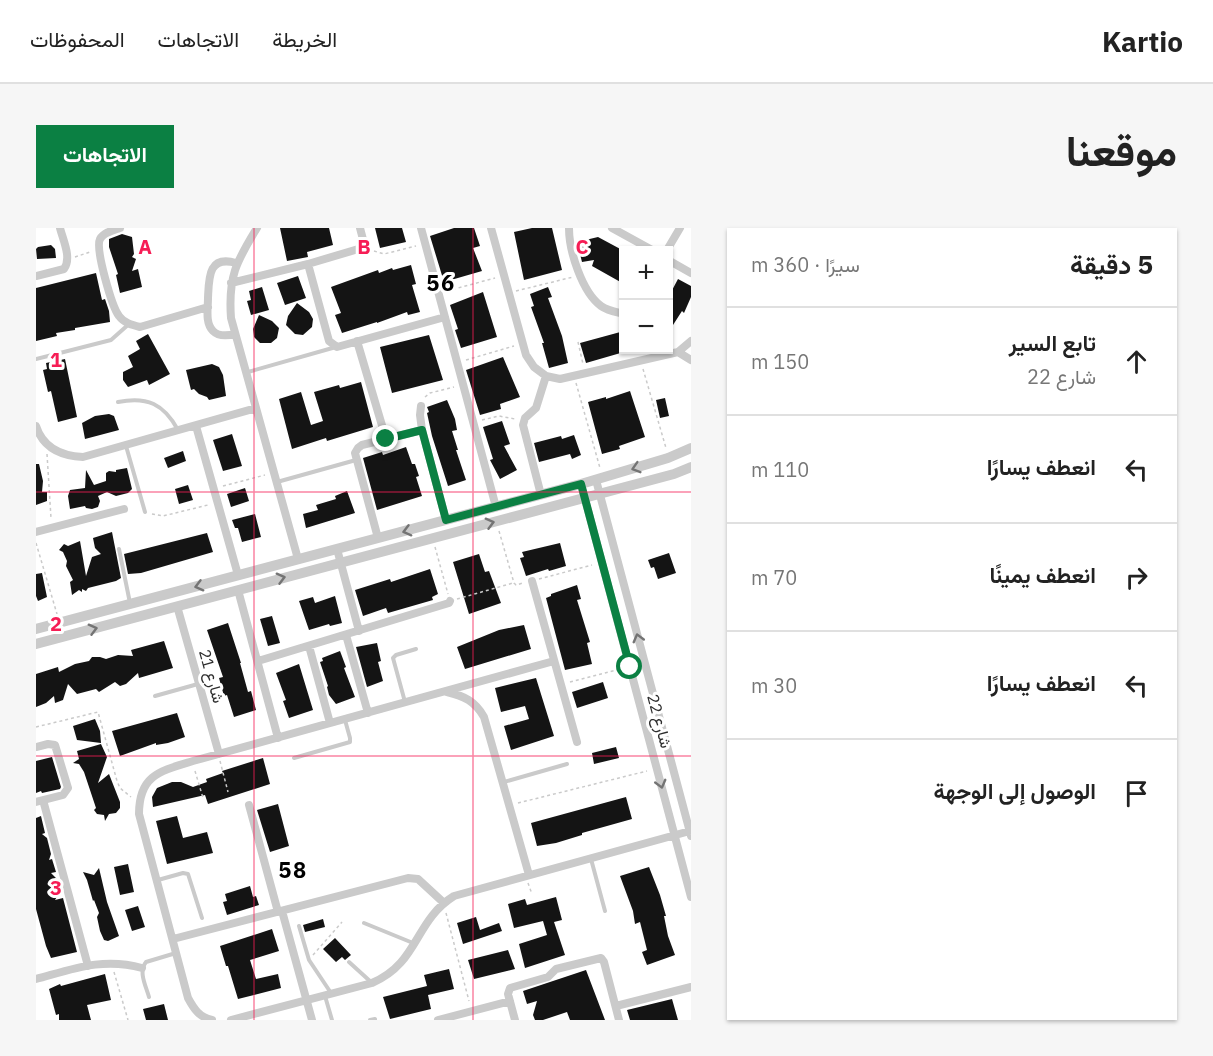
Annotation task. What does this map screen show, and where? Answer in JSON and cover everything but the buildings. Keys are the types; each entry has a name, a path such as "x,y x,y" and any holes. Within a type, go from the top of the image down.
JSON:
{"street":[{"path":"36,276 64,269 67,264 68,258 60,228"},
{"path":"120,228 106,233 100,239 98,250 114,307 120,317 129,324 140,327 208,307"},
{"path":"257,228 236,263 230,300 235,334 298,559"},
{"path":"231,283 365,247 360,228"},
{"path":"421,228 496,507"},
{"path":"491,228 526,355 534,367 546,375 560,379 585,374 678,352 691,342"},
{"path":"569,228 569,238 579,275 592,297 601,306 611,312 619,313"},
{"path":"612,228 645,246"},
{"path":"669,246 680,228"},
{"path":"235,334 224,336 213,331 207,321 209,275 213,267 219,262 236,263"},
{"path":"308,264 329,341 337,347 445,316"},
{"path":"673,264 691,273"},
{"path":"357,341 386,439"},
{"path":"678,352 691,360"},
{"path":"541,495 523,425 525,418 536,408 546,375"},
{"path":"421,406 422,430 446,520"},
{"path":"36,426 39,435 48,446 65,455 83,457 256,408"},
{"path":"196,426 240,575 237,590"},
{"path":"378,538 355,453 362,445 422,430"},
{"path":"36,629 581,484 668,458 691,448"},
{"path":"36,644 674,474 691,467"},
{"name":"شارع 22","path":"599,479 599,494 690,834"},
{"name":"شارع 22","path":"581,484 691,897"},
{"path":"36,532 124,509"},
{"path":"337,549 359,631"},
{"path":"225,579 237,590 278,738"},
{"path":"532,581 577,742"},
{"path":"258,661 450,601"},
{"name":"شارع 21","path":"177,606 218,754"},
{"path":"346,634 368,712"},
{"path":"309,646 330,723"},
{"path":"212,1020 205,1018 195,1010 188,998 140,814 139,799 144,786 153,776 193,761 554,661"},
{"path":"630,667 645,663"},
{"path":"443,692 463,696 479,708 484,717 529,875"},
{"path":"36,747 55,745 68,788 63,795 39,801 88,966"},
{"path":"249,805 312,1020"},
{"path":"231,1020 372,983 395,971 404,961 433,914 444,903 465,892 675,836 690,834"},
{"path":"173,939 413,878 423,883 444,903"},
{"path":"515,1020 508,992 510,987 548,976 556,969 601,958 619,1020"},
{"path":"36,979 112,962 142,968"},
{"path":"616,1006 691,987"},
{"path":"438,1020 510,1001"}],"lane":[{"path":"36,359 111,340 129,324"},
{"path":"246,372 337,347"},
{"path":"118,402 133,399 148,401 172,418 179,430"},
{"path":"125,445 145,512"},
{"path":"276,477 357,460"},
{"path":"119,549 130,604"},
{"path":"405,702 393,658 416,649"},
{"path":"155,696 199,684"},
{"path":"294,758 350,742 345,719"},
{"path":"503,782 567,764"},
{"path":"591,858 605,911"},
{"path":"157,880 183,873 188,874 202,918"},
{"path":"364,922 414,944"},
{"path":"299,926 309,960 328,995 332,1020"},
{"path":"149,997 142,968 146,962 177,953"},
{"path":"349,962 372,983"}],"path":[{"path":"365,247 384,254 425,243"},
{"path":"68,258 98,250"},
{"path":"509,292 579,275"},
{"path":"439,293 504,276"},
{"path":"578,342 585,374"},
{"path":"457,362 523,344"},
{"path":"641,361 668,458"},
{"path":"574,376 599,479"},
{"path":"421,406 423,399 430,393 463,385"},
{"path":"473,422 499,416 525,418"},
{"path":"48,446 51,528"},
{"path":"213,489 276,477"},
{"path":"145,512 163,516 217,502"},
{"path":"496,521 514,583"},
{"path":"432,538 450,601 514,583 516,585 602,563"},
{"path":"36,543 59,622"},
{"path":"561,684 630,667"},
{"path":"36,727 94,711 98,712 120,788 139,799"},
{"path":"218,754 228,792"},
{"path":"193,761 203,798"},
{"path":"510,806 657,768"},
{"path":"444,903 472,1011"},
{"path":"309,960 342,922"},
{"path":"112,962 128,1020"}],"district":[{"name":"56","path":"441,283"},
{"name":"58","path":"293,870"}],"route":[{"path":"386,439 422,430 446,520 581,484 630,667"}]}
